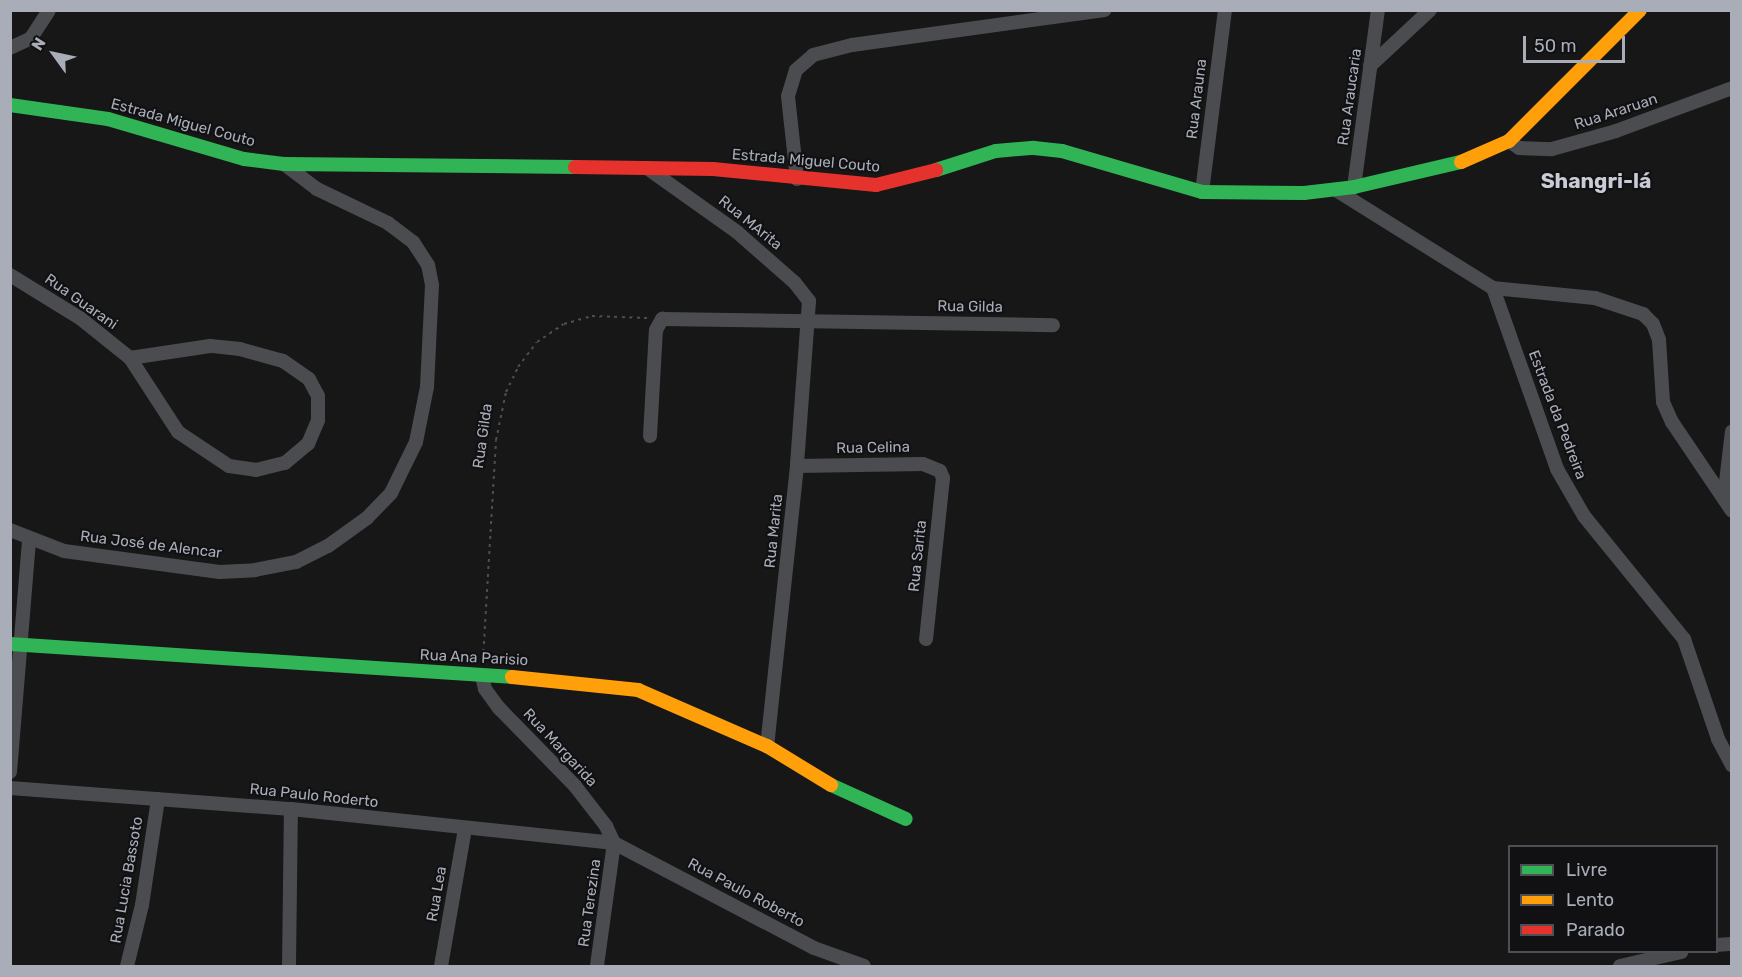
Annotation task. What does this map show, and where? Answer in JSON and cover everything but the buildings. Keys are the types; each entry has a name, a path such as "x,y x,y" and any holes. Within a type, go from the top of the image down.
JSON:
{"street":[{"path":"10,48 31,38 49,10"},
{"path":"797,179 788,96 796,70 813,55 852,45 1105,10"},
{"name":"Rua Arauna","path":"1202,192 1225,10"},
{"name":"Rua Araucaria","path":"1354,187 1378,10"},
{"path":"1370,66 1430,10"},
{"name":"Estrada Miguel Couto","path":"10,105 117,121 244,159 284,164 713,169 876,185 903,181 996,152 1034,148 1062,151 1202,192 1265,195 1354,187 1438,169 1482,156 1509,141 1640,10"},
{"name":"Rua Araruan","path":"1509,141 1519,148 1552,148 1616,131 1731,88"},
{"name":"Rua José de Alencar","path":"10,530 29,539 75,552 220,572 255,570 296,562 328,546 367,518 391,493 416,442 427,387 432,285 428,265 413,242 388,223 299,179 284,164"},
{"name":"Rua MArita","path":"647,168 737,232 795,283 809,301 807,319"},
{"path":"1336,190 1493,288 1555,292 1623,305 1648,319 1659,340 1663,402 1672,423 1728,505"},
{"name":"Rua Guarani","path":"10,275 80,318 130,358 178,432 229,466 256,470 285,463 308,444 318,420 318,396 309,379 283,361 240,348 210,346 130,358"},
{"name":"Estrada da Pedreira","path":"1493,288 1557,469 1584,516 1684,639 1718,738 1731,765"},
{"path":"650,436 656,330 666,319"},
{"name":"Rua Gilda","path":"666,319 807,319 1053,325"},
{"name":"Rua Marita","path":"766,746 797,466 807,319"},
{"path":"1728,505 1731,431"},
{"name":"Rua Celina","path":"797,466 923,464 934,466 943,478"},
{"name":"Rua Sarita","path":"926,639 943,478"},
{"path":"10,772 15,645 29,539"},
{"name":"Rua Ana Parisio","path":"15,645 482,676 638,690 766,746 819,779 906,819"},
{"name":"Rua Margarida","path":"482,676 485,688 499,708 575,786 606,826 614,843"},
{"name":"Rua Paulo Roderto","path":"10,788 291,809 614,843"},
{"name":"Rua Lucia Bassoto","path":"127,966 142,905 158,798"},
{"path":"289,966 291,809"},
{"name":"Rua Lea","path":"441,966 465,828"},
{"name":"Rua Terezina","path":"597,966 614,843"},
{"name":"Rua Paulo Roberto","path":"614,843 814,948 864,966"},
{"path":"1620,966 1673,953"}],"path":[{"name":"Rua Gilda","path":"482,676 496,440 506,392 518,367 537,342 564,324 592,316 666,319"}],"traffic: fast":[{"path":"10,105 108,119 244,159 284,164 575,167"},
{"path":"936,170 996,151 1034,148 1062,151 1202,192 1304,193 1354,187 1461,162"},
{"path":"10,644 512,677"},
{"path":"831,785 906,819"}],"traffic: slow":[{"path":"1461,162 1509,141 1640,10"},
{"path":"512,677 638,690 767,746 831,785"}],"traffic: jam":[{"path":"575,167 713,169 876,185 936,170"}],"district":[{"name":"Shangri-lá","path":"1596,181"}]}
